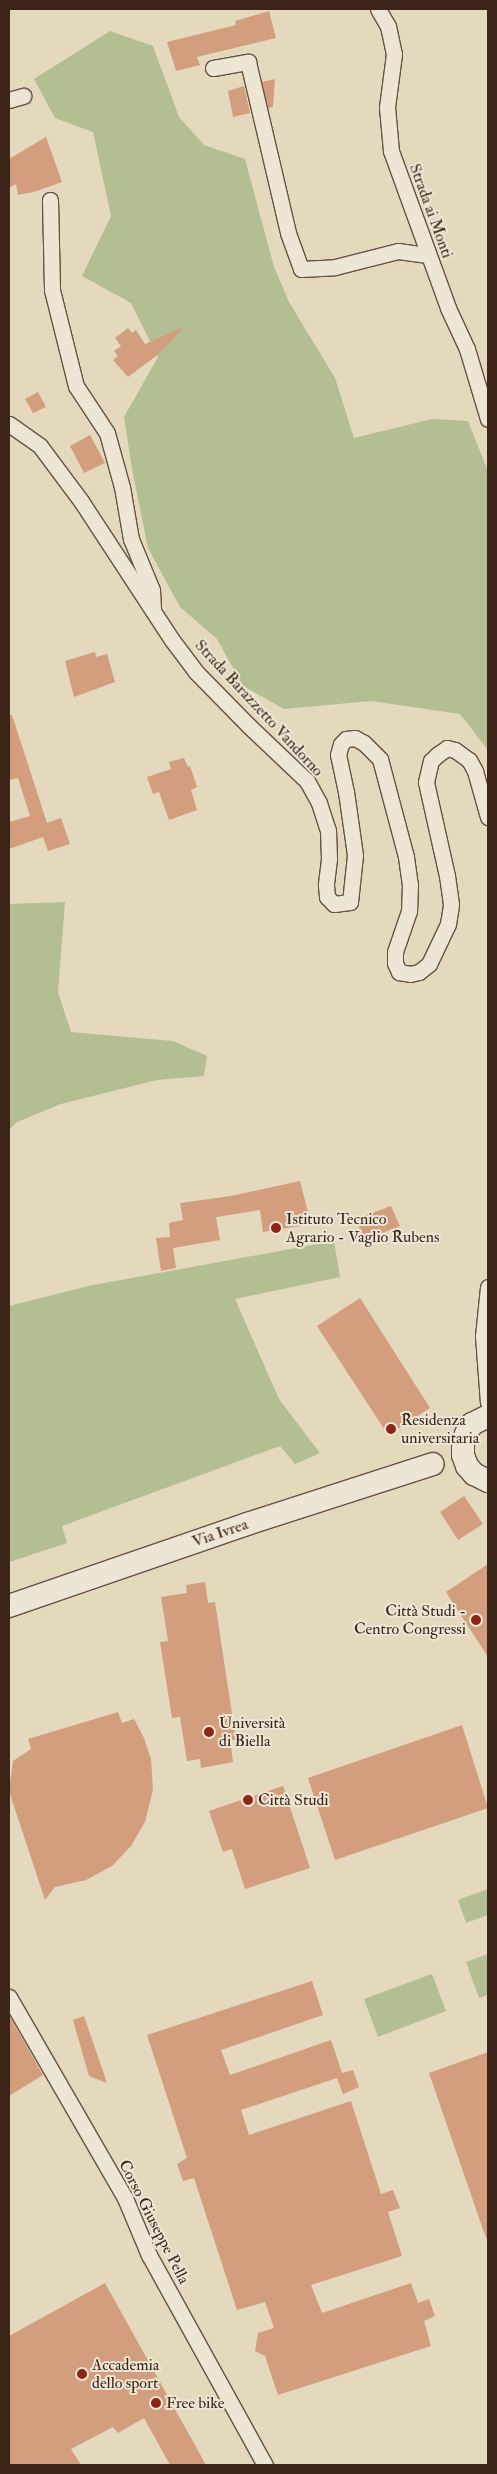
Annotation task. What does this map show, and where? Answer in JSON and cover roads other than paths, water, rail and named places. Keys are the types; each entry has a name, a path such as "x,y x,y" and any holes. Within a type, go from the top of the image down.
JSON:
{"main road":[{"path":"488,1416 472,1424 462,1444 467,1466 474,1474 488,1481"},
{"name":"Via Ivrea","path":"9,1606 247,1524 463,1455"}],"street":[{"name":"Strada ai Monti","path":"378,9 388,26 394,54 387,107 391,151 448,308 467,349 488,419"},
{"path":"213,68 248,62 288,233 301,269 335,267 398,251 428,254"},
{"path":"50,200 52,290 59,319 76,386 107,432 122,487 131,539 152,590 153,611"},
{"name":"Strada Barazzetto Vandorno","path":"9,424 40,446 81,501 153,611 196,672 249,726 307,780 319,803 328,830 329,859 326,885 327,896 334,904 350,902 355,855 346,792 338,755 341,744 346,739 355,738 364,743 380,760 406,857 410,884 408,910 395,952 395,963 398,972 410,974 419,972 429,964 448,924 451,904 447,876 426,782 431,761 437,755 447,748 455,750 469,760 475,771 488,817"},
{"path":"488,1287 483,1336 488,1402"},
{"name":"Corso Giuseppe Pella","path":"9,1997 125,2198 150,2255 265,2465"}],"place":[{"name":"Istituto Tecnico Agrario - Vaglio Rubens","path":"276,1228"},
{"name":"Residenza universitaria","path":"391,1429"},
{"name":"Città Studi - Centro Congressi","path":"476,1620"},
{"name":"Università di Biella","path":"209,1732"},
{"name":"Città Studi","path":"248,1800"},
{"name":"Accademia dello sport","path":"82,2374"},
{"name":"Free bike","path":"156,2403"}]}
